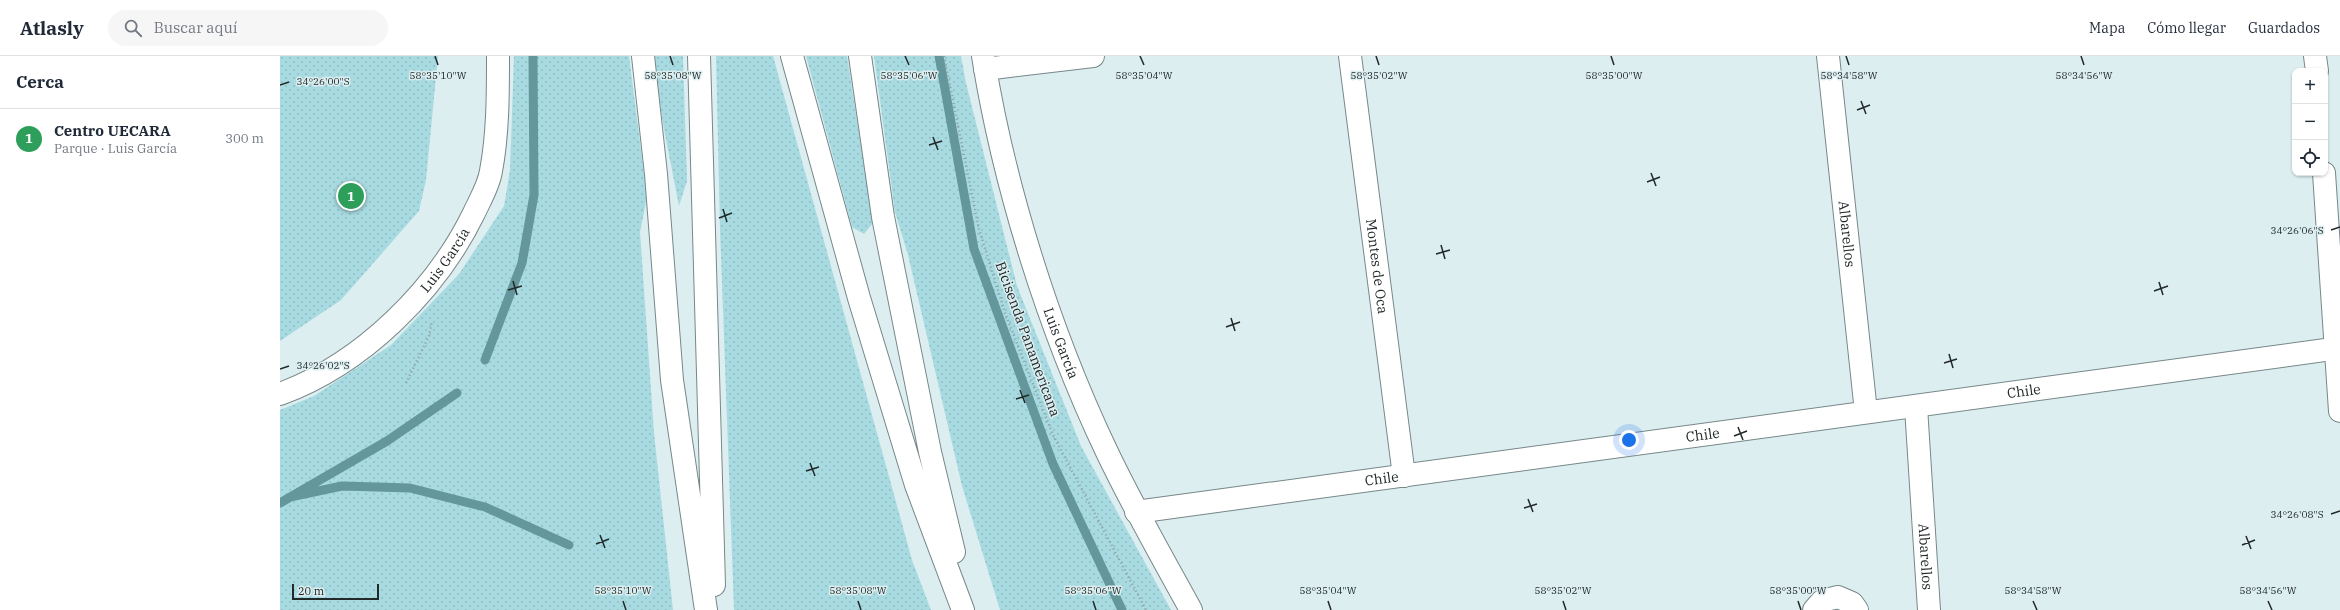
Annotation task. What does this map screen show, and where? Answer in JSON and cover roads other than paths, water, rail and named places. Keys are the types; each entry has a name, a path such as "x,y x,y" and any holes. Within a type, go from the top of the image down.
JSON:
{"main road":[{"name":"Luis García","path":"280,394 303,386 370,343 414,301 446,262 463,235 491,172 498,100 498,56"},
{"path":"643,56 656,174 672,380 706,610"},
{"path":"699,56 715,610"},
{"path":"792,56 859,298 916,484 963,610"},
{"path":"860,56 883,217 930,452 968,610"},
{"path":"984,63 1093,56"},
{"name":"Montes de Oca","path":"1350,56 1404,476"},
{"name":"Albarellos","path":"1828,56 1866,412"},
{"path":"2316,56 2316,68"},
{"name":"Luis García","path":"984,63 1010,182 1040,281 1067,358 1105,449 1136,512 1191,610"},
{"path":"2324,176 2338,348 2340,411"},
{"name":"Chile","path":"1136,512 1866,412 1916,407 2338,348"},
{"name":"Albarellos","path":"1916,407 1929,610"},
{"path":"1814,610 1822,601 1838,597 1852,603 1857,610"}],"waterway":[{"path":"485,360 522,263 534,195 533,56"},
{"path":"939,56 974,249 1053,464 1122,610"},
{"path":"280,503 387,441 457,393"},
{"path":"290,497 342,486 410,488 485,507 569,545"}],"place":[{"name":"Centro UECARA","path":"351,196"}]}
